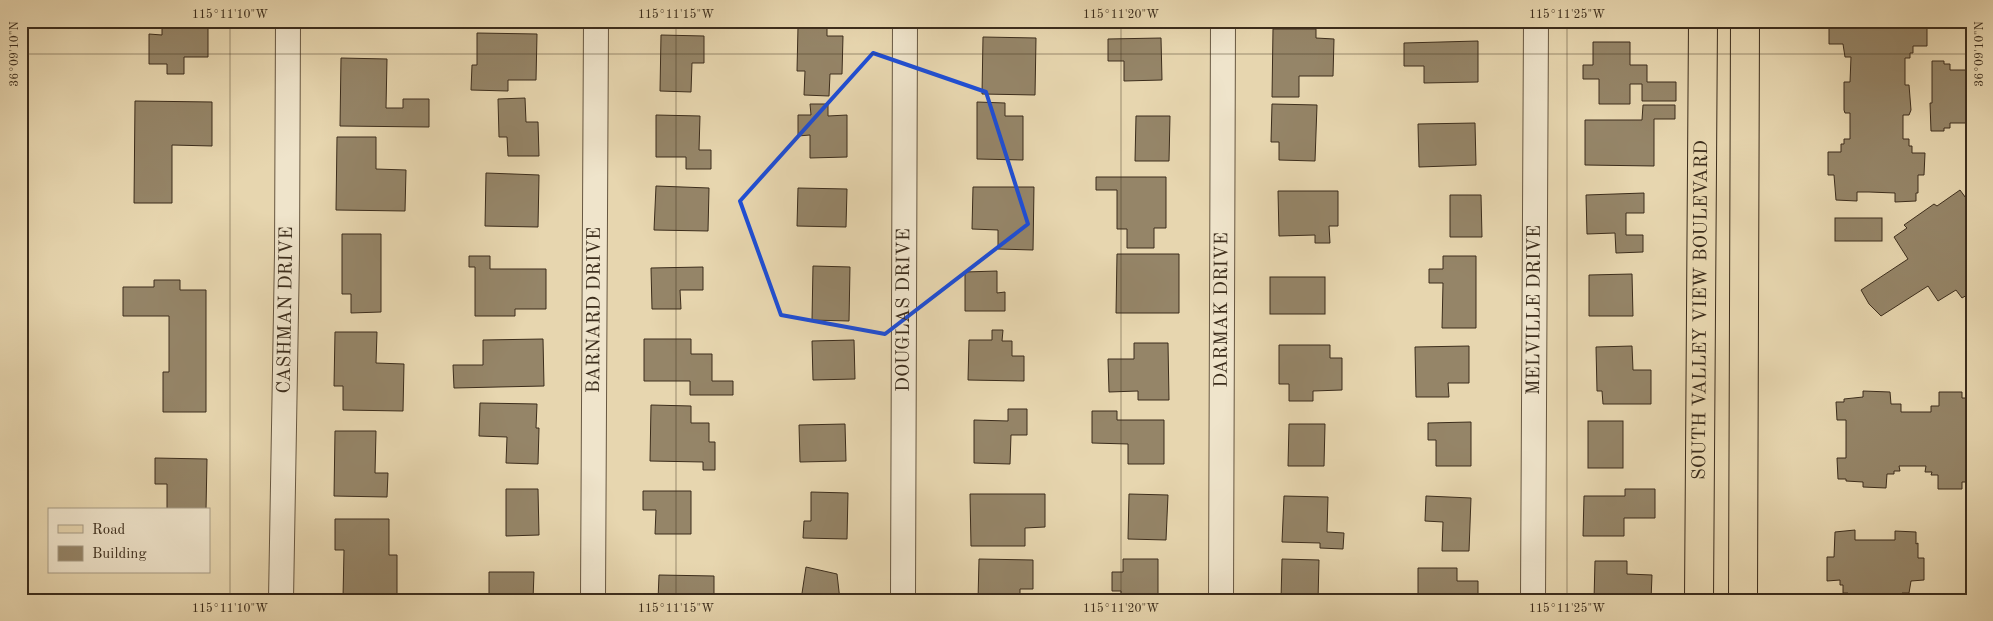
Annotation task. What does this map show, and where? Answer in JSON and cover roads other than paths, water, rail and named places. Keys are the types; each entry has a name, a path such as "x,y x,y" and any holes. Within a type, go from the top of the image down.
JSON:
{"main road":[{"name":"SOUTH VALLEY VIEW BOULEVARD","path":"1699,600 1703,21"},
{"path":"1743,600 1745,21"},
{"path":"1701,307 1744,307"},
{"path":"1700,345 1744,345"}],"street":[{"name":"CASHMAN DRIVE","path":"281,600 287,244 288,21"},
{"name":"BARNARD DRIVE","path":"593,600 596,21"},
{"name":"DOUGLAS DRIVE","path":"903,600 905,21"},
{"name":"DARMAK DRIVE","path":"1221,600 1224,21"},
{"name":"MELVILLE DRIVE","path":"1533,600 1536,21"}]}
